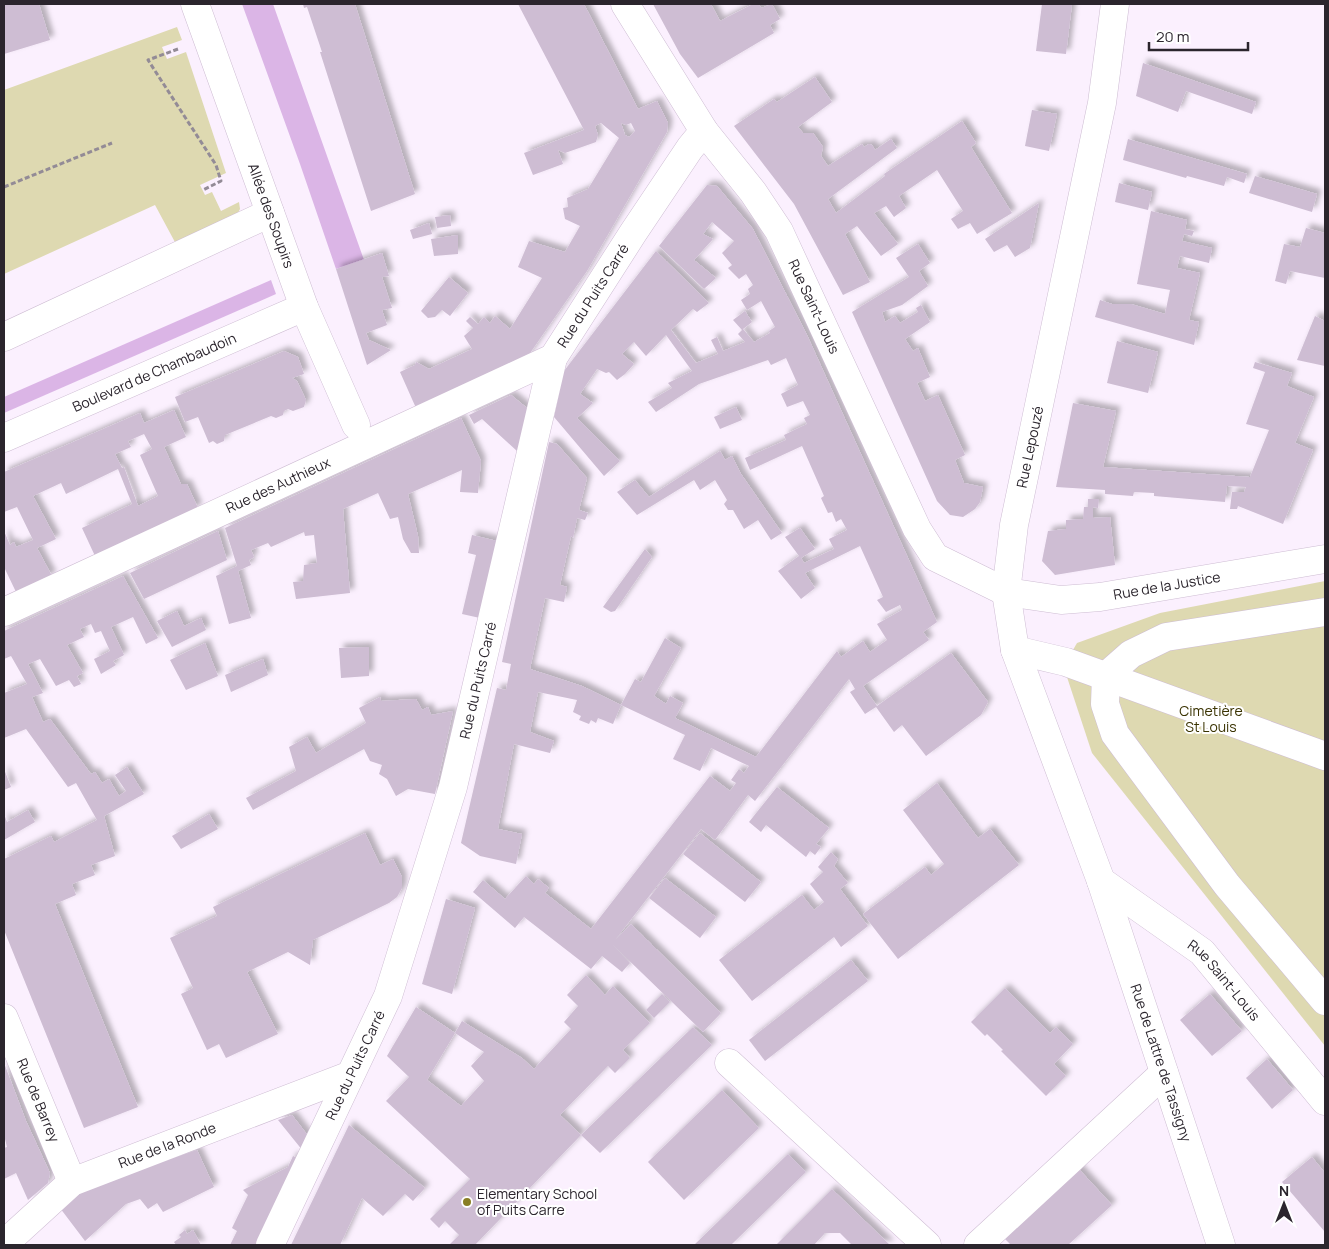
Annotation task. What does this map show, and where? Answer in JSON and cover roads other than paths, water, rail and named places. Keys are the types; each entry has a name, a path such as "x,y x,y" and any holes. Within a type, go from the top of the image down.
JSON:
{"street":[{"name":"Allée des Soupirs","path":"195,4 304,307 356,425"},
{"name":"Rue Saint-Louis","path":"626,4 704,131 753,192 780,231 917,529 935,557 1006,592"},
{"name":"Rue Lepouzé","path":"1101,880 1015,650 1006,592 1014,525 1102,104 1115,4"},
{"name":"Rue du Puits Carré","path":"270,1245 348,1076 388,996 453,787 553,358 659,194 690,148 704,131"},
{"path":"4,337 270,213"},
{"name":"Boulevard de Chambaudoin","path":"4,438 304,307"},
{"name":"Rue des Authieux","path":"4,612 553,358"},
{"name":"Rue de la Justice","path":"1006,592 1060,600 1100,596 1325,559"},
{"path":"1325,612 1166,637 1130,654 1106,676 1105,704 1115,734 1227,885 1325,1002"},
{"path":"1015,650 1066,662 1325,756"},
{"name":"Rue Saint-Louis","path":"1101,880 1202,952 1325,1100"},
{"name":"Rue de Lattre de Tassigny","path":"1101,880 1221,1245"},
{"name":"Rue de Barrey","path":"4,1018 72,1182"},
{"path":"729,1063 927,1245"},
{"path":"978,1245 1164,1073"},
{"name":"Rue de la Ronde","path":"4,1244 72,1182 348,1076"}],"place":[{"name":"Elementary School of Puits Carre","path":"467,1202"}],"park label":[{"name":"Cimetière St Louis","path":"1211,720"}]}
